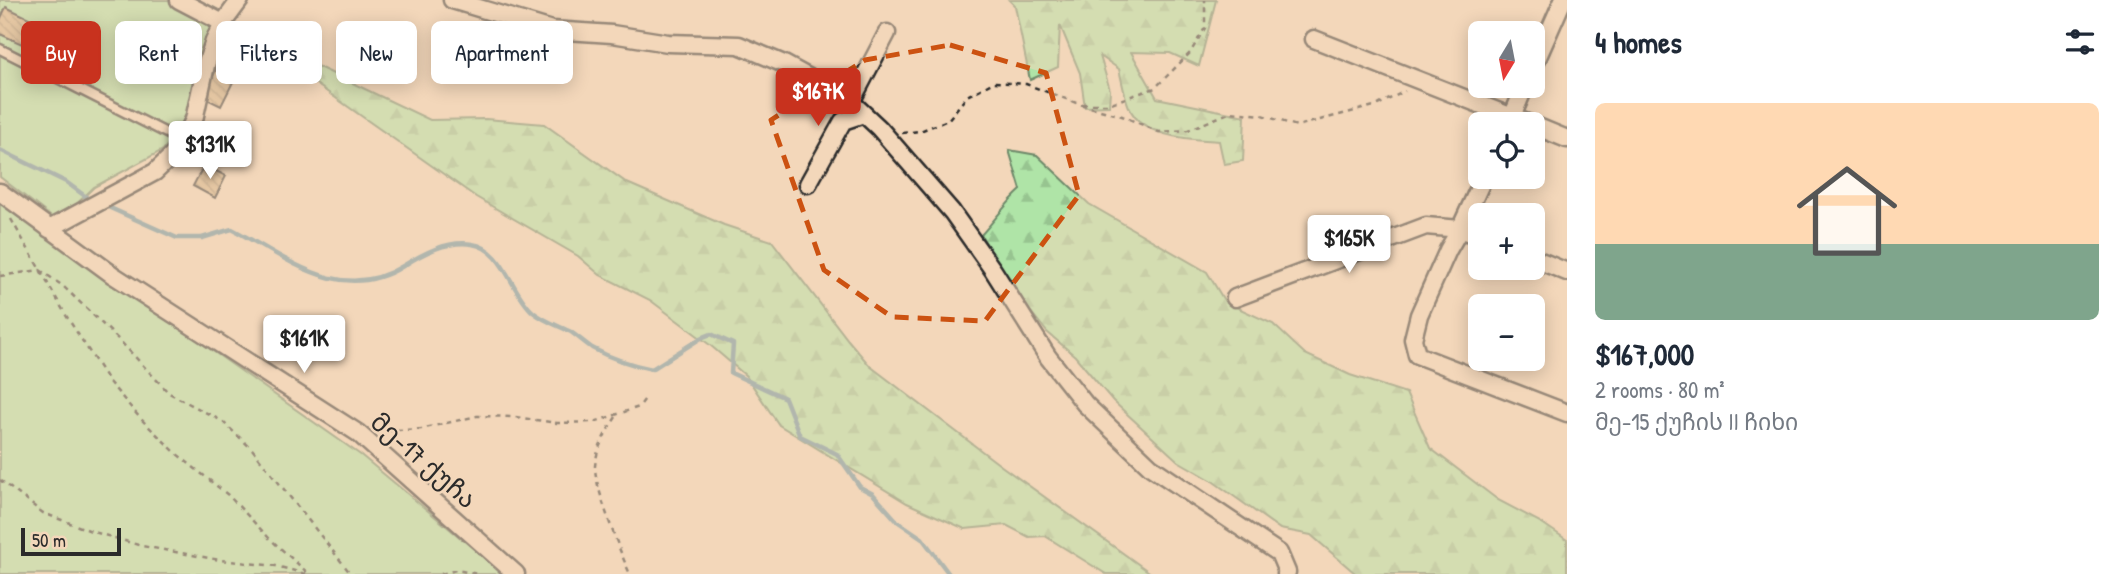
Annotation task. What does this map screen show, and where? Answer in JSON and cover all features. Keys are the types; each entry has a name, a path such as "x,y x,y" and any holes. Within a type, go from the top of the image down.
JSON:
{"street":[{"path":"179,0 219,21"},
{"path":"224,21 240,0"},
{"path":"453,0 552,30 612,34 668,43 739,45 784,64 851,102 878,128 952,212 993,270 1048,357 1085,404 1151,467 1279,553 1286,574"},
{"path":"1545,41 1563,0"},
{"path":"851,102 887,33"},
{"path":"1314,39 1424,82 1490,112"},
{"path":"49,229 155,172 178,150 194,120 206,65 216,40"},
{"path":"808,184 843,121 864,114"},
{"path":"1545,130 1567,139"},
{"path":"1478,189 1419,315 1413,338 1417,355 1567,413"},
{"name":"მე-17 ქუჩა","path":"0,192 113,275 358,433 516,574"},
{"path":"1235,298 1426,226 1468,232"},
{"path":"1545,263 1567,272"}],"lane":[{"path":"0,50 184,142"}],"path":[{"path":"1079,104 1108,104 1155,88 1190,53 1205,28 1205,0"},
{"path":"878,128 896,134 920,131 948,120 967,96 993,82 1026,84 1079,104 1122,116 1159,132 1188,130 1231,112 1262,115 1297,126 1378,105 1424,82"},
{"path":"11,218 67,317 109,382 177,454 228,495 307,574"},
{"path":"0,276 40,270 63,286 169,393 222,421 252,449 351,574"},
{"path":"358,433 421,429 477,416 557,423 594,422 639,407 647,396"},
{"path":"617,416 600,444 595,468 630,574"},
{"path":"0,480 43,513 94,532 142,546 220,560 276,566 307,574"},
{"path":"442,574 456,570 478,574"}],"highlighted area":[{"path":"950,45 1046,73 1079,195 985,321 892,317 824,270 771,120 865,60"}],"green space":[{"path":"0,0 198,0 225,13 222,21 216,21 216,36 202,72 202,21 115,21 115,84 197,84 179,131 163,150 94,187 58,222 0,177"},
{"path":"1009,0 1216,0 1199,66 1170,53 1131,52 1157,98 1245,116 1243,161 1224,164 1219,141 1168,135 1144,125 1129,107 1119,69 1100,56 1110,90 1109,106 1085,107 1080,73 1060,25 1058,67 1030,80 1015,6"},
{"path":"322,69 336,75 336,84 354,84 430,120 486,119 544,124 627,183 724,225 772,241 870,366 1000,465 1152,574 1106,574 1045,536 1029,537 1006,525 965,529 907,503 779,425 746,376 650,300 600,275 578,256 476,197 316,84 322,84"},
{"path":"1009,150 1037,155 1089,204 1207,272 1225,302 1273,324 1305,354 1350,375 1406,393 1430,448 1498,500 1542,523 1567,540 1567,574 1356,574 1311,535 1280,529 1211,480 1178,461 1113,401 1075,356 1047,332 1019,297 981,235 1021,190"},
{"path":"0,196 79,257 362,456 504,574 0,574"}],"building":[{"path":"6,7 33,20 21,21 21,44 0,34 0,20"},
{"path":"216,70 216,84 232,84 221,106 203,97"},
{"path":"204,165 226,176 215,198 193,186"}],"waterway":[{"path":"0,150 66,182 89,199"},
{"path":"108,207 177,238 202,238 232,229 294,264 336,279 358,281 380,277 435,249 453,244 483,247 500,262 525,304 537,315 571,332 599,352 652,369 711,334 733,344 731,373 785,398 800,436 837,454 860,487 873,494 897,521 922,538 949,574"}]}
